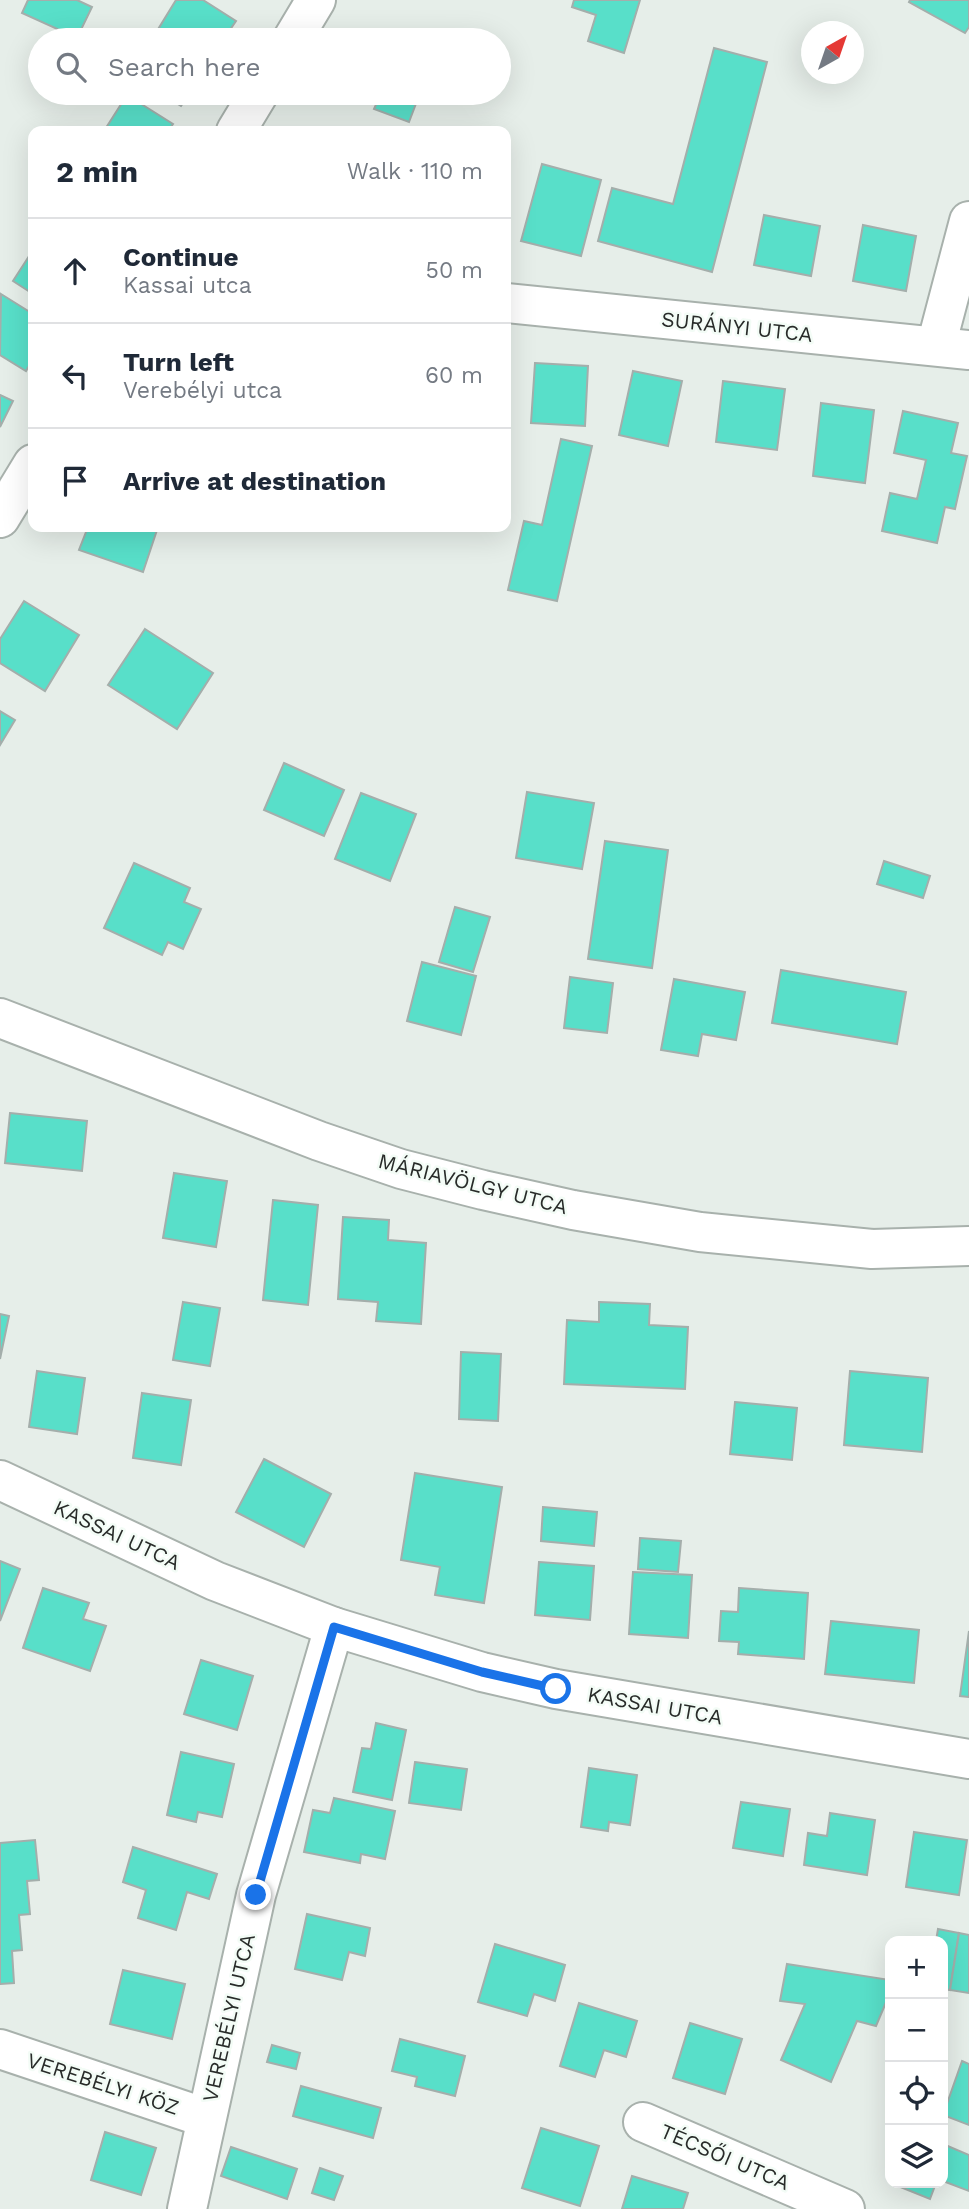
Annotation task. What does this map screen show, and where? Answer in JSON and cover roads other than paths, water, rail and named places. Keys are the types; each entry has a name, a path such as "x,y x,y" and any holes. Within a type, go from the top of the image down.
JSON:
{"street":[{"path":"299,28 316,0"},
{"path":"239,126 252,105"},
{"path":"953,348 969,221"},
{"name":"SURÁNYI UTCA","path":"511,304 953,348"},
{"path":"0,518 28,472"},
{"name":"MÁRIAVÖLGY UTCA","path":"0,1018 319,1141 401,1169 483,1190 573,1210 700,1232 872,1249 969,1246"},
{"name":"KASSAI UTCA","path":"0,1480 215,1581 334,1627 482,1672 556,1689 969,1759"},
{"name":"VEREBÉLYI UTCA","path":"187,2209 256,1895 334,1627"},
{"name":"VEREBÉLYI KÖZ","path":"0,2049 206,2118"},
{"name":"TÉCSŐI UTCA","path":"643,2122 845,2209"}]}
